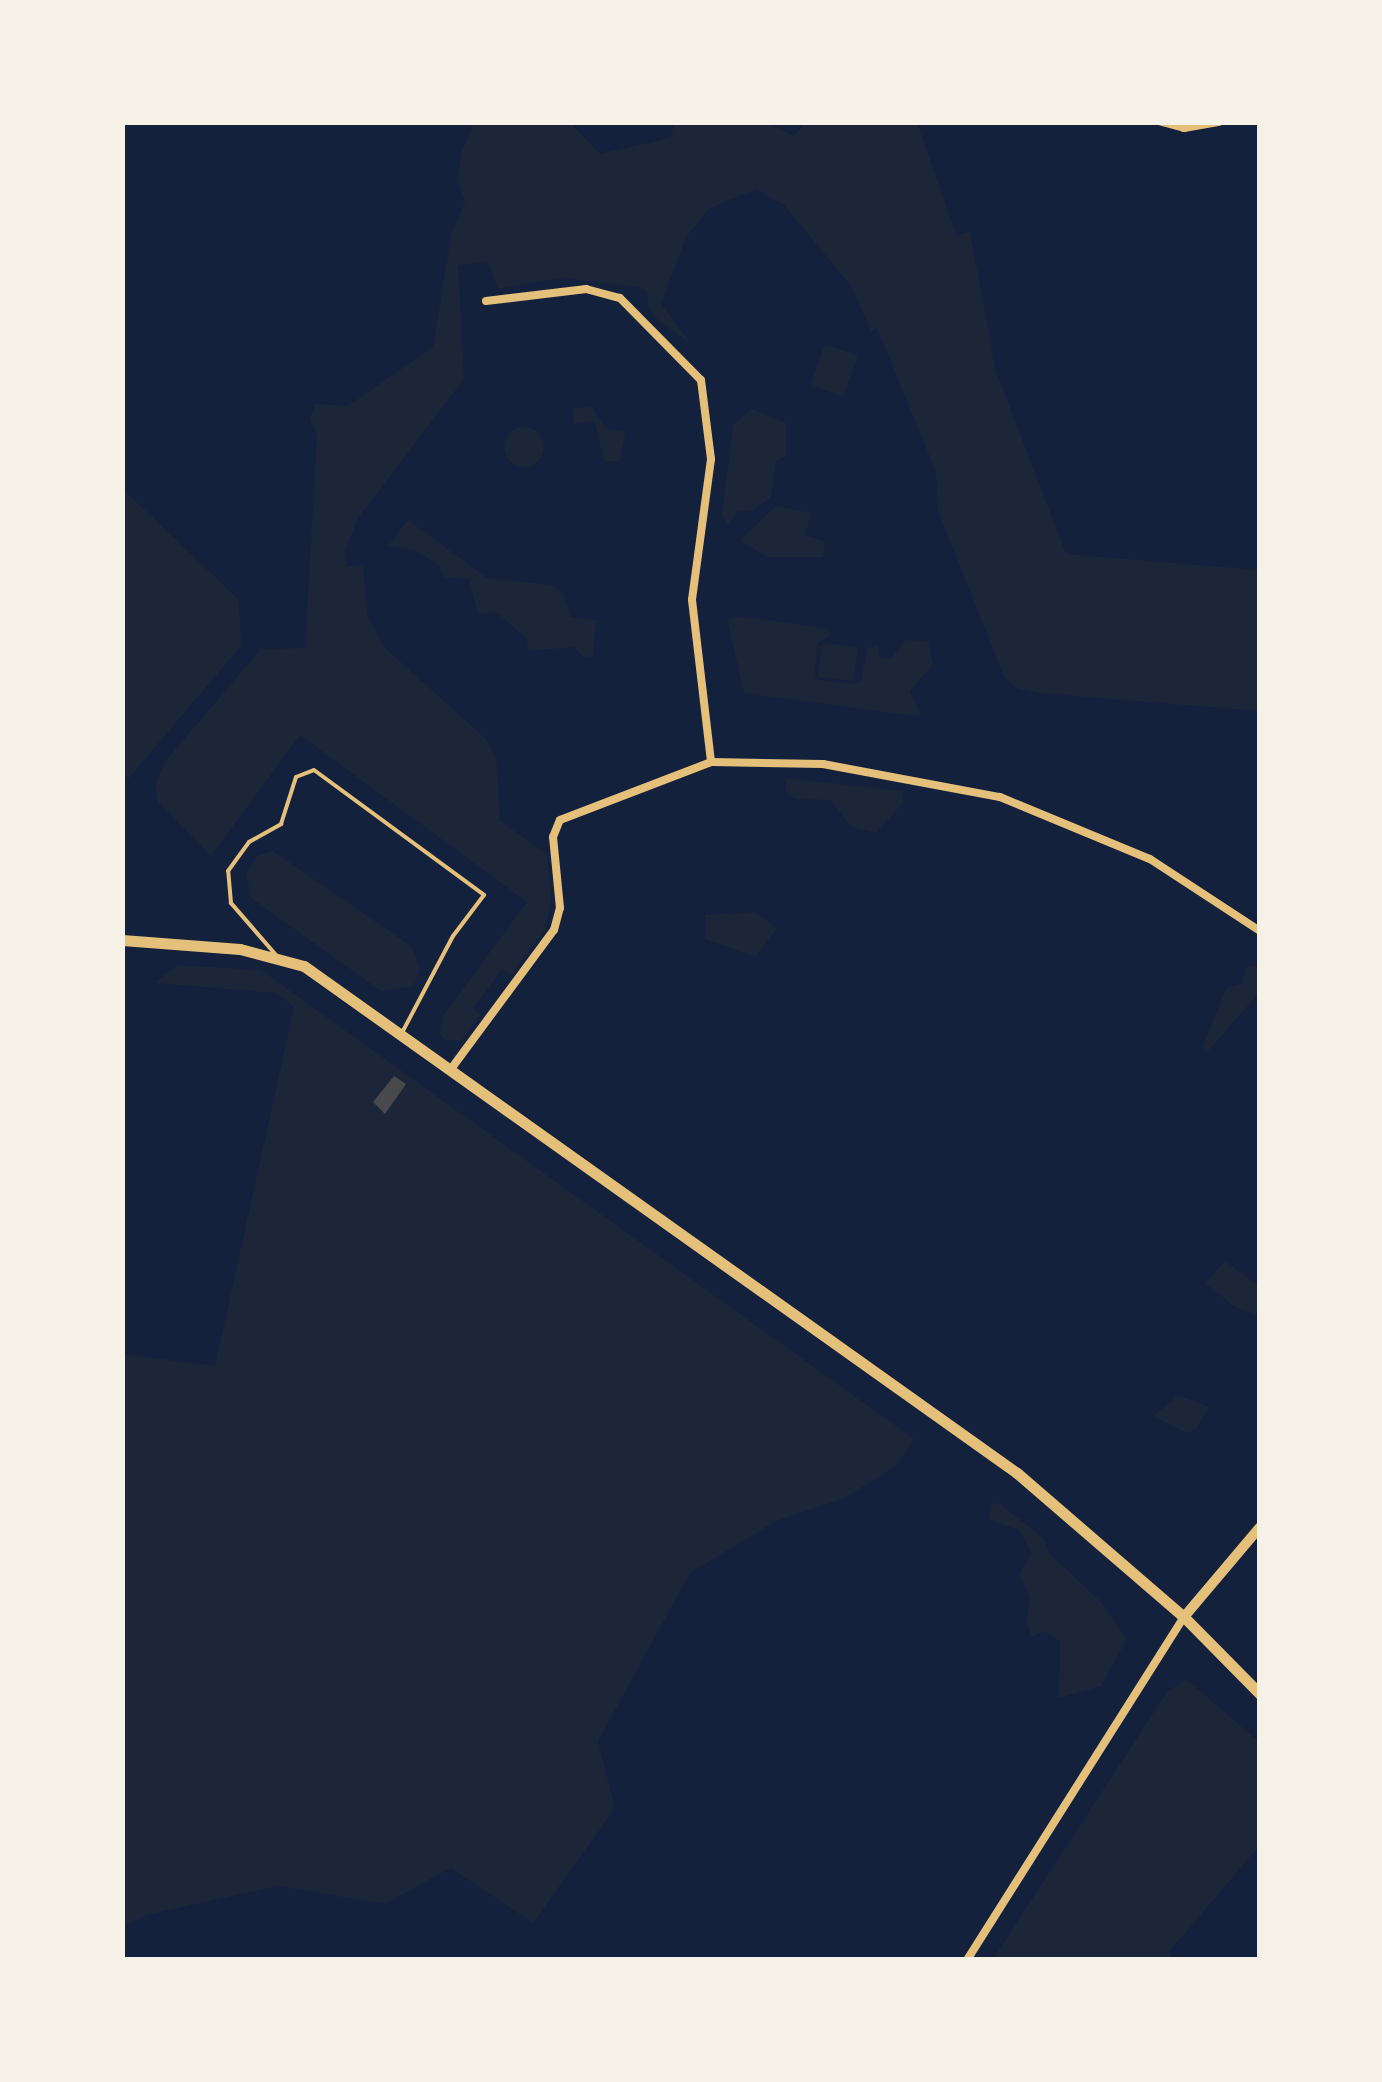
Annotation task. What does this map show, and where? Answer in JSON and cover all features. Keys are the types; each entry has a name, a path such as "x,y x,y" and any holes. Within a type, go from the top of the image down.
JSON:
{"main road":[{"path":"122,940 276,956 304,966 1017,1473 1184,1617 1260,1694"}],"street":[{"path":"1162,122 1184,128 1219,122"},
{"path":"486,301 586,289 620,298 701,380 711,459 692,600 711,762"},
{"path":"451,1070 554,930 560,908 553,838 560,820 711,762 824,764 1000,797 1150,859 1260,931"},
{"path":"966,1960 1184,1617 1260,1527"}],"lane":[{"path":"276,956 230,903 228,871 250,842 281,824 296,777 307,770 322,774 484,895 453,936 402,1034"}],"shaded area":[{"path":"474,123 571,123 600,154 671,138 674,123 767,123 794,136 805,123 917,123 957,236 970,232 996,371 1066,554 1259,570 1259,711 1038,693 1017,688 1004,677 938,511 936,472 877,328 871,331 852,287 784,205 756,189 710,208 686,237 661,304 691,344 659,321 648,307 647,291 638,287 561,278 498,289 488,262 458,265 464,379 358,518 345,551 347,566 363,565 368,617 384,647 486,739 497,760 500,821 547,854 552,897 545,930 511,975 502,969 473,1008 480,1015 462,1040 445,1040 439,1033 443,1016 527,902 300,735 211,856 158,802 155,788 163,764 261,649 305,648 317,433 310,419 315,404 348,406 433,347 451,235 465,202 457,181 461,154"},
{"path":"825,344 858,356 843,397 810,385"},
{"path":"592,407 605,428 626,432 620,461 604,461 595,422 574,424 572,409"},
{"path":"752,409 786,423 786,456 776,461 771,497 752,511 739,511 727,525 722,514 733,425"},
{"path":"524,427 538,433 544,447 538,461 524,467 510,461 504,447 510,433"},
{"path":"123,489 239,600 241,646 129,778 122,773"},
{"path":"776,506 811,513 805,536 825,541 823,557 767,557 740,540"},
{"path":"408,520 487,578 552,585 563,593 570,617 596,620 593,657 584,658 574,647 528,651 526,638 496,612 478,614 469,579 444,578 439,565 415,550 388,546"},
{"path":"739,616 824,628 832,634 818,643 814,679 861,682 867,648 878,645 880,657 891,659 906,640 928,641 933,664 910,692 922,717 744,693 727,620"},
{"path":"822,643 858,647 854,681 818,677"},
{"path":"786,778 903,791 903,803 876,833 852,827 830,800 796,799 786,792"},
{"path":"273,851 411,946 420,969 414,986 381,991 251,898 246,873 258,855"},
{"path":"754,912 777,928 755,957 705,939 705,915"},
{"path":"177,965 261,970 914,1439 897,1465 845,1498 776,1521 690,1573 598,1741 615,1808 533,1923 451,1868 384,1904 278,1886 146,1915 123,1927 123,1354 215,1366 294,1007 276,993 155,983"},
{"path":"1259,965 1259,993 1208,1051 1203,1047 1226,988 1242,984 1246,967"},
{"path":"1225,1261 1259,1286 1259,1315 1235,1307 1205,1283"},
{"path":"1178,1395 1209,1407 1196,1429 1187,1433 1154,1416"},
{"path":"999,1503 1044,1539 1050,1554 1098,1599 1127,1639 1101,1686 1059,1698 1060,1641 1043,1631 1032,1637 1026,1622 1030,1597 1019,1574 1032,1553 1019,1530 989,1520 991,1504"},
{"path":"1186,1679 1257,1740 1259,1846 1169,1952 1175,1959 993,1959 1167,1692"}],"building":[{"path":"394,1076 406,1084 385,1114 373,1102"}]}
